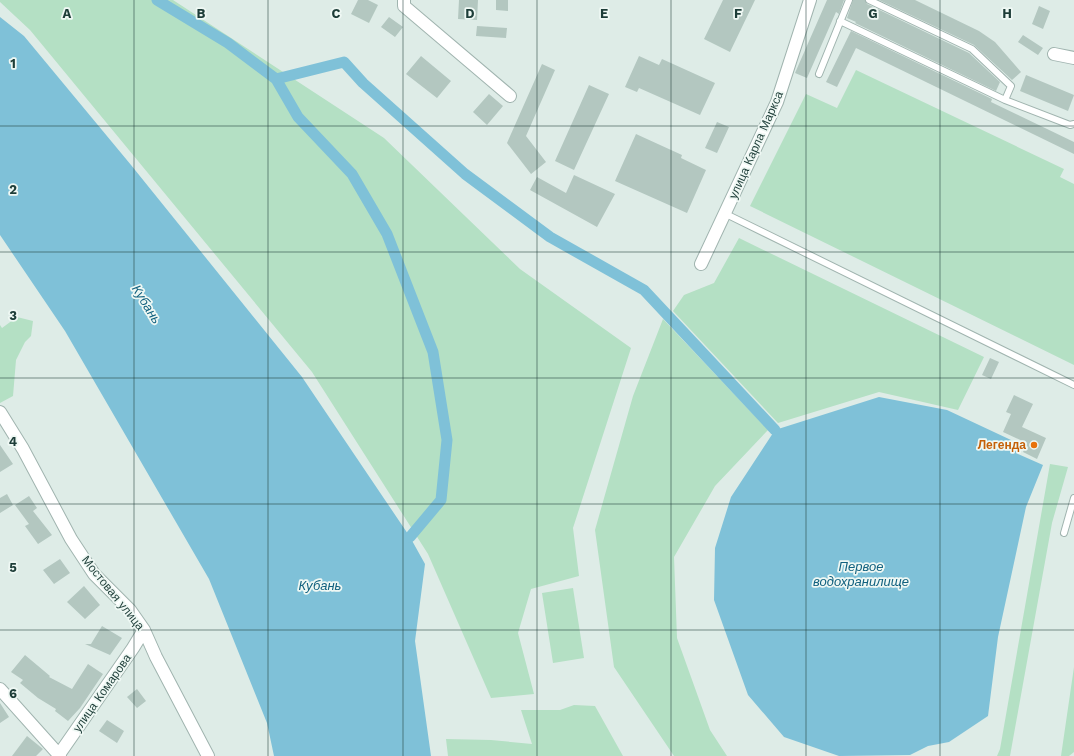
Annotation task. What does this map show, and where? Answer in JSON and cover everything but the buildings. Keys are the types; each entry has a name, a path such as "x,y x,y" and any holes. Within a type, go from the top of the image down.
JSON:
{"street":[{"path":"404,0 404,6 510,96"},
{"name":"улица Карла Маркса","path":"701,264 726,214 777,102 810,0"},
{"path":"1054,54 1074,58"},
{"name":"Мостовая улица","path":"0,412 23,449 70,539 94,574 130,610 144,630 156,657 208,756"},
{"name":"улица Комарова","path":"59,756 144,630"},
{"path":"0,689 59,756"}],"lane":[{"path":"819,74 849,0"},
{"path":"869,0 972,49 1011,86 1005,100"},
{"path":"840,21 1005,100 1070,125 1074,124"},
{"path":"726,214 1074,385"},
{"path":"1064,533 1074,498"}],"green space":[{"path":"0,0 173,0 384,138 520,269 631,348 573,528 579,576 531,589 518,633 534,694 491,698 428,554 312,372 30,30 0,2"},
{"path":"856,70 1064,169 1060,177 1074,184 1074,365 750,206 806,94 837,108"},
{"path":"739,238 984,357 958,410 879,392 778,423 673,311 684,295 714,283"},
{"path":"17,317 33,321 31,336 25,342 16,360 13,396 0,403 0,325 2,328"},
{"path":"663,319 768,430 715,486 674,557 677,638 710,730 727,756 674,756 614,667 595,530 633,396"},
{"path":"1050,464 1068,467 1052,523 1010,756 997,756 1000,749"},
{"path":"573,588 584,658 553,663 542,593"},
{"path":"1074,667 1074,752 1069,756 1061,756"},
{"path":"574,705 595,706 623,756 448,756 446,739 491,740 532,744 521,710 560,710"}],"water":[{"name":"Кубань","path":"0,17 24,36 131,165 302,377 410,537 425,564 415,641 431,756 274,756 267,723 209,579 65,331 0,235"},
{"name":"Первое водохранилище","path":"879,397 947,410 1011,440 1018,454 1043,465 1026,507 998,637 988,716 949,742 928,746 910,755 839,756 784,737 748,695 714,600 715,548 731,497 775,430"}],"waterway":[{"path":"157,0 228,43 276,79"},
{"path":"410,537 441,500 447,440 433,352 387,234 352,174 298,117 276,79 344,62 363,83 465,174 550,237 644,290 775,430"}],"place":[{"name":"Легенда","path":"1034,445"}]}
